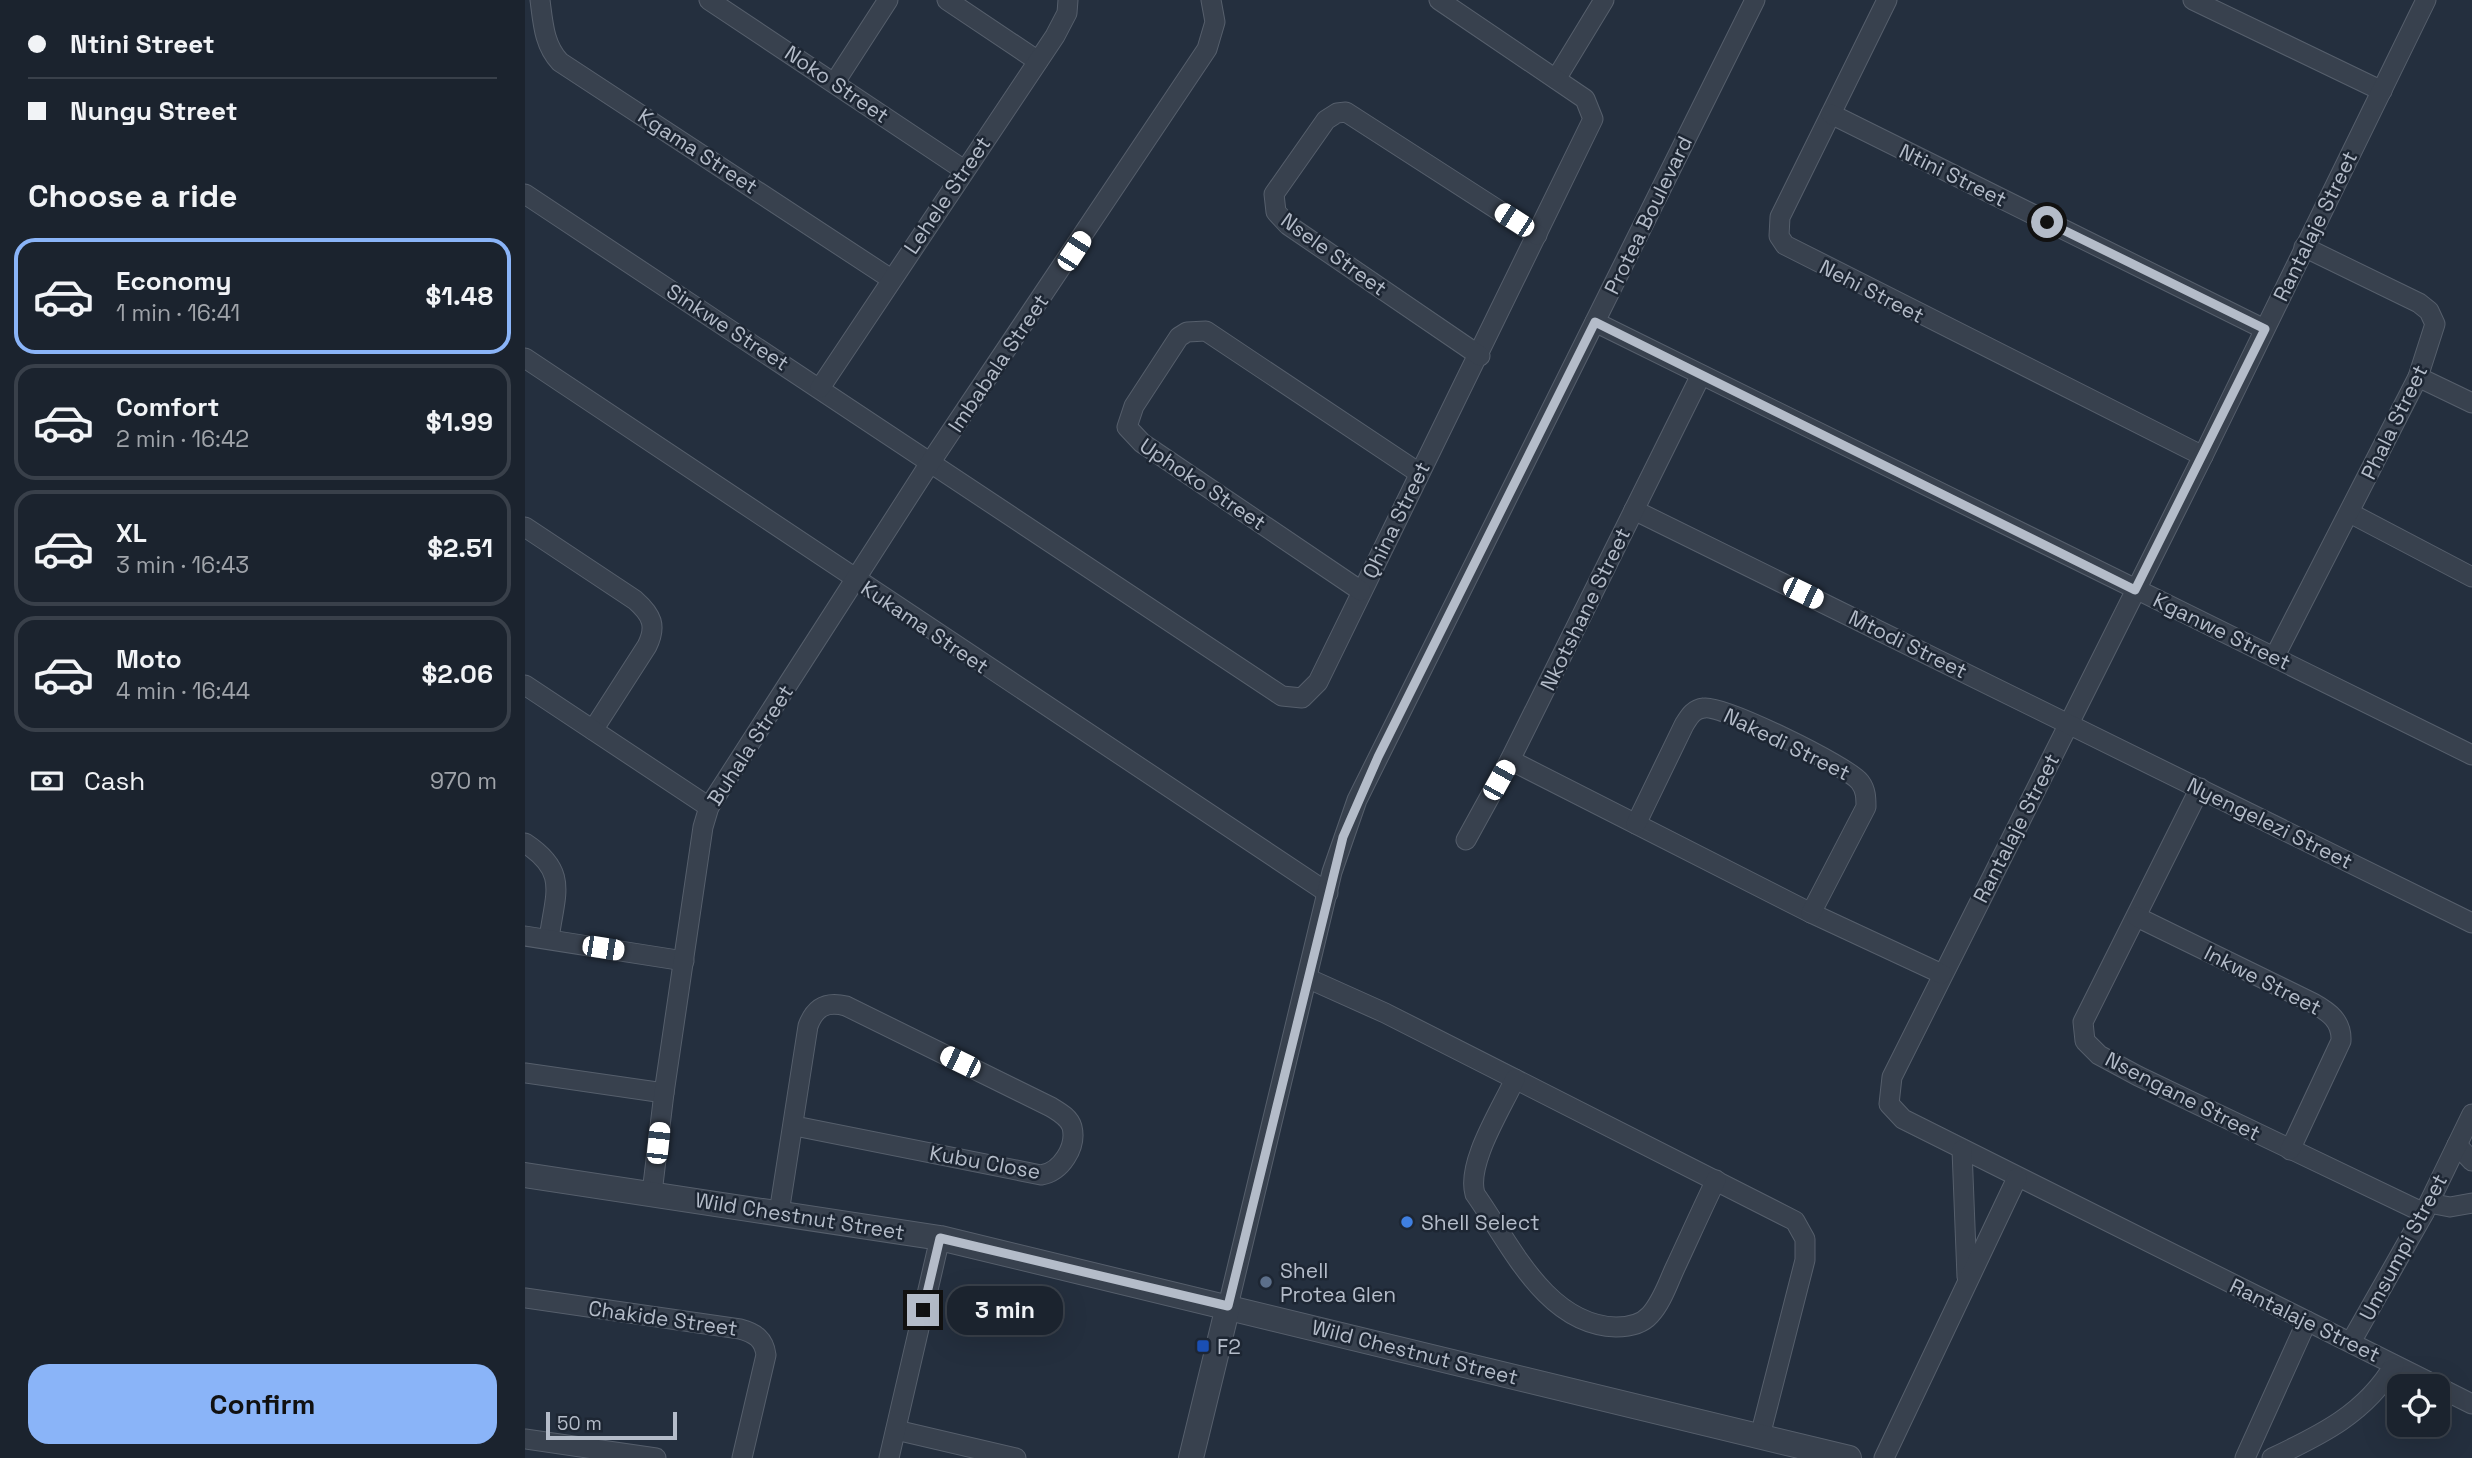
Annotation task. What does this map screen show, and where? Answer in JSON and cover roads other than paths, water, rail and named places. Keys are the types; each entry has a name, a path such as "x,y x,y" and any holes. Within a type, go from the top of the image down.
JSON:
{"street":[{"name":"Kgama Street","path":"540,0 544,32 551,52 561,62 891,279"},
{"name":"Noko Street","path":"709,0 964,170"},
{"path":"835,82 888,0"},
{"path":"947,0 1038,61"},
{"name":"Lehele Street","path":"820,388 1063,22 1068,0"},
{"name":"Imbabala Street","path":"856,581 930,463 1207,49 1215,23 1211,0"},
{"name":"Qhina Street","path":"930,463 1290,699 1301,698 1318,682 1419,473 1480,356 1593,119 1585,99 1439,0"},
{"path":"1556,79 1604,0"},
{"name":"Protea Boulevard","path":"1191,1458 1328,893 1343,837 1357,800 1755,0"},
{"name":"Nehi Street","path":"1887,0 1780,217 1779,236 1785,245 2203,456"},
{"path":"2193,0 2382,91"},
{"name":"Rantalaje Street","path":"2412,1374 1903,1119 1894,1113 1888,1096 1892,1077 1942,974 2203,456 2426,0"},
{"name":"Nsele Street","path":"1480,356 1287,225 1273,206 1274,194 1326,120 1337,113 1346,112 1537,235"},
{"name":"Ntini Street","path":"1831,114 2265,329"},
{"name":"Sinkwe Street","path":"525,194 930,463"},
{"name":"Phala Street","path":"2275,656 2418,377 2434,334 2435,324 2429,311 2419,303 2304,247"},
{"name":"Kganwe Street","path":"1595,322 2472,755"},
{"name":"Uphoko Street","path":"1361,591 1142,443 1127,427 1130,412 1179,337 1187,332 1206,331 1419,473"},
{"name":"Kukama Street","path":"525,358 1328,893"},
{"name":"Nkotshane Street","path":"1466,840 1510,760 1701,375"},
{"path":"2418,377 2472,403"},
{"name":"Mtodi Street","path":"1634,510 2068,723"},
{"path":"2350,513 2472,577"},
{"path":"525,527 635,600 649,615 653,624 654,633 647,646 593,730"},
{"name":"Buhala Street","path":"652,1193 703,827 709,807 856,581"},
{"path":"525,685 709,807"},
{"name":"Nakedi Street","path":"1636,824 1684,725 1695,710 1702,708 1712,707 1737,716 1848,770 1865,789 1866,807 1811,913"},
{"name":"Nyengelezi Street","path":"2068,723 2472,923"},
{"path":"1510,760 1811,913 1942,974"},
{"name":"Nsengane Street","path":"2200,788 2083,1022 2085,1041 2099,1055 2290,1150 2427,1208 2450,1207"},
{"path":"525,843 541,854 553,868 555,891 549,939"},
{"name":"Inkwe Street","path":"2137,917 2313,1003 2325,1010 2339,1026 2341,1041 2290,1150"},
{"path":"525,936 684,961"},
{"path":"1307,978 1385,1013 1784,1213 1801,1227 1805,1239 1805,1260 1760,1436"},
{"name":"Kubu Close","path":"779,1213 809,1026 816,1010 833,1003 846,1006 1051,1107 1069,1121 1072,1137 1062,1165 1049,1174 1041,1175 795,1126"},
{"path":"525,1073 664,1093"},
{"path":"1515,1079 1476,1163 1472,1184 1475,1194 1540,1287 1554,1304 1568,1314 1601,1326 1622,1327 1639,1324 1648,1317 1661,1297 1716,1180"},
{"name":"Umsumpi Street","path":"2351,1342 2427,1208 2472,1114"},
{"path":"2457,1145 2472,1161"},
{"path":"1962,1150 1967,1278"},
{"name":"Wild Chestnut Street","path":"525,1175 940,1238 1849,1458"},
{"path":"1884,1458 1967,1278 2017,1178"},
{"path":"2450,1207 2472,1203"},
{"path":"2450,1207 2472,1218"},
{"path":"888,1458 940,1238"},
{"name":"Chakide Street","path":"525,1298 740,1329 758,1337 765,1345 766,1354 742,1458"},
{"path":"2245,1458 2307,1321"},
{"path":"2272,1458 2311,1440 2357,1410 2373,1396 2394,1365"},
{"name":"Rantalaje Street","path":"2450,1393 2472,1404"},
{"path":"895,1430 1016,1458"},
{"path":"525,1439 656,1458"}],"place":[{"name":"Shell Select","path":"1407,1222"},
{"name":"Shell Protea Glen","path":"1266,1282"},
{"name":"F2","path":"1203,1346"}]}
